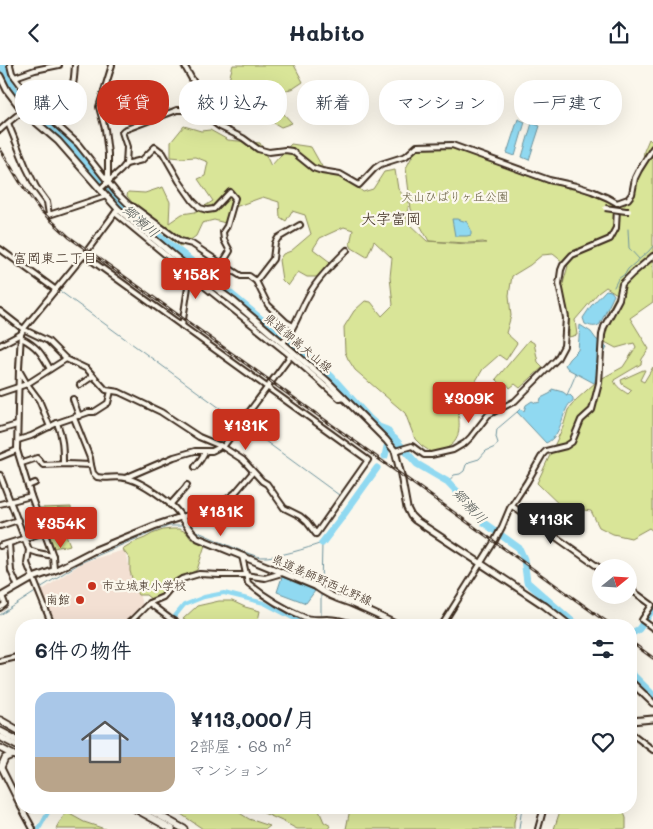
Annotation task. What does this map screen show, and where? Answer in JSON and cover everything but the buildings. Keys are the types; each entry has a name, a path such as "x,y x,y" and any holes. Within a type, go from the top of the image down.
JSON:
{"highway":[{"path":"0,720 15,729"},
{"path":"1,734 15,740"},
{"path":"1,734 15,744"},
{"path":"0,749 15,756"},
{"path":"1,765 5,757 12,755"},
{"path":"145,814 172,829"},
{"path":"157,814 184,829"}],"main road":[{"name":"県道御嵩犬山線","path":"0,76 15,99"},
{"name":"県道御嵩犬山線","path":"39,125 58,141 117,211 190,273 233,301 284,342 292,354 327,381 396,449 407,509 411,516 562,619"},
{"path":"1,596 33,578 58,569 93,551 182,517"},
{"name":"県道善師野西北野線","path":"182,517 192,534 315,586 325,593 384,619"},
{"path":"637,688 653,703"},
{"path":"637,720 653,719"}],"street":[{"path":"10,65 12,73 17,80"},
{"path":"15,77 59,65"},
{"path":"73,80 75,65"},
{"path":"108,181 108,154 105,129 99,107 112,65"},
{"path":"184,65 192,80"},
{"path":"100,189 126,163 126,147 122,132 124,130 179,110"},
{"path":"0,130 15,117"},
{"path":"8,123 32,181 48,206 49,215 106,196"},
{"path":"57,125 78,144 116,193 129,205 180,241 192,244 241,276 249,276 256,281 268,305 293,326"},
{"path":"217,125 243,138 258,149 269,152 292,151 314,168 340,174 359,185 375,168 381,164 406,156 417,146 452,145 549,180 592,191 617,203 628,199 632,194 635,178 653,148"},
{"path":"126,163 142,160 155,147 163,153 193,201 207,210 214,209 230,192 234,198 234,203 222,236 230,251 222,264"},
{"path":"396,449 412,446 424,455 431,455 452,450 465,443 488,415 515,401 554,361 564,346 566,335 566,318 558,284 561,270 572,255 610,239 616,228 617,203"},
{"path":"605,208 629,211"},
{"path":"0,345 22,334 117,211"},
{"path":"256,281 272,259 275,243 278,238 300,225"},
{"path":"0,249 57,288"},
{"path":"284,342 316,283 347,250"},
{"path":"22,334 48,341 66,359 87,369 106,390 119,392 146,404 199,437 222,446 244,460 253,472 267,484 284,508 300,516 316,534 368,460 84,255"},
{"path":"446,619 496,538 512,506 544,452 560,448 572,442 581,420 592,410 600,375 604,327 619,299 622,285 653,256"},
{"path":"125,478 174,457 222,446 292,354 190,273 182,326"},
{"path":"0,311 40,352 50,369"},
{"path":"22,334 17,450 31,496 53,556 54,570"},
{"path":"0,393 26,384 66,359"},
{"path":"19,370 26,384 39,401 50,427"},
{"path":"80,385 93,376"},
{"path":"18,440 31,436 57,423 94,412 108,403 111,391"},
{"path":"73,399 79,416"},
{"path":"74,418 90,458 93,473 98,477 125,478 151,489 182,517 223,503 235,493 253,472"},
{"path":"57,423 63,442 63,464"},
{"path":"0,430 18,425"},
{"path":"0,457 17,450"},
{"path":"195,467 205,451"},
{"path":"22,463 37,458 43,465 91,465"},
{"path":"0,475 29,550 27,563 50,619"},
{"path":"28,486 35,483"},
{"path":"170,505 186,489 187,485"},
{"path":"0,504 31,496"},
{"path":"512,506 592,563"},
{"path":"170,520 175,511"},
{"path":"0,526 18,520"},
{"path":"0,546 45,532"},
{"path":"9,544 11,571 18,587"},
{"path":"29,550 53,556"},
{"path":"242,556 250,584 262,592 268,599 306,618 317,619"},
{"path":"133,619 150,603 163,597 174,584 199,573 246,575 265,578 284,574"},
{"path":"638,595 652,605 642,620 653,628"},
{"path":"0,609 5,603 1,596"},
{"path":"150,603 170,619"},
{"path":"0,661 15,657"},
{"path":"637,738 653,750"},
{"path":"1,765 15,794"},
{"path":"25,814 33,829"},
{"path":"538,829 542,814"}],"shaded area":[{"name":"市立城東小学校","path":"124,550 143,606 134,618 51,619 41,591 83,562"}],"green space":[{"path":"233,65 294,65 302,80 297,80 297,86 287,90 287,80 229,80"},
{"path":"287,117 292,123 287,125"},
{"name":"犬山ひばりヶ丘公園","path":"184,126 201,131 210,130 228,140 260,143 271,166 291,144 311,147 325,172 350,181 363,192 373,189 384,172 395,170 398,189 409,202 406,221 427,241 467,244 486,243 429,241 411,209 406,168 416,149 453,148 547,183 568,187 568,189 574,188 610,202 625,205 633,197 636,182 642,170 644,151 649,139 653,143 653,302 630,318 649,349 641,364 614,380 628,394 632,390 622,384 621,380 645,370 640,380 644,382 653,367 653,531 649,528 631,538 613,534 599,527 591,511 576,509 568,513 537,483 563,427 568,410 597,381 623,367 636,347 634,343 616,348 603,341 607,327 608,311 617,294 606,287 598,293 575,320 577,335 569,337 569,316 562,287 568,266 553,254 542,255 512,276 509,295 511,316 506,333 517,343 506,360 499,355 483,369 468,394 457,401 459,431 454,442 446,448 431,452 415,439 405,413 355,370 345,352 344,327 354,311 365,301 371,302 382,316 393,305 390,277 392,258 374,241 367,257 352,248 350,244 353,230 344,227 320,238 313,249 330,262 317,277 307,277 298,272 288,286 282,280 279,260 283,254 291,251 311,234 305,215 292,211 286,221 280,217 279,202 263,197 235,207 229,224 214,220 202,223 196,236 181,247 147,221 127,196 128,192 145,193 163,187 170,202 169,223 182,214 195,212 213,201 198,179 205,176 208,162 195,157 171,157 171,142"},
{"path":"529,340 534,343 538,362 543,367 520,388 515,384 510,388 507,384 504,387 496,379"},
{"path":"71,507 72,513 59,517 70,545 54,548 40,508"},
{"path":"172,529 186,532 191,539 205,545 197,570 179,578 161,595 152,600 146,595 138,595 130,571 130,559 122,549 152,534"},
{"path":"219,601 232,601 260,611 258,619 183,619 197,606"},
{"path":"65,814 70,814 84,822 105,829 56,829"},
{"path":"181,814 241,814 249,819 270,826 266,829 203,829"},
{"path":"266,814 321,814 324,822 331,826 329,829 297,829"},
{"path":"349,814 516,814 514,829 346,829"},
{"path":"559,814 624,814 626,818 626,829 554,829"}],"water":[{"path":"516,125 524,125 515,156 507,153"},
{"path":"531,125 540,126 529,160 522,157"},
{"path":"452,219 467,222 471,235 455,236"},
{"path":"606,290 611,291 614,295 600,324 591,326 585,324 583,318"},
{"path":"580,325 591,332 596,339 607,347 594,383 568,369 565,365 578,350"},
{"path":"552,389 570,395 573,401 566,409 556,434 546,443 517,412 520,409 524,411 526,405 532,401 540,402 541,398 551,393"},
{"path":"282,577 303,584 315,591 306,603 277,592"}],"waterway":[{"name":"郷瀬川","path":"2,65 8,79 23,102 63,136 104,187 143,224 184,255 332,377 369,418 379,427 387,430 417,464 448,482 473,508 484,523 519,548 524,559 527,582 569,619"},
{"path":"628,229 629,248 639,259"},
{"path":"614,287 618,279 653,246"},
{"path":"0,247 8,253"},
{"path":"57,289 339,495"},
{"path":"567,395 576,374"},
{"path":"448,482 454,475 464,471 469,462 479,459 486,451 495,447 498,443 496,437 497,429 517,412"},
{"name":"郷瀬川","path":"385,456 392,437"},
{"name":"郷瀬川","path":"322,543 377,468"},
{"name":"郷瀬川","path":"40,588 80,563 169,526 183,526"},
{"name":"郷瀬川","path":"192,529 239,550 261,557 301,550 322,543 321,589"},
{"name":"郷瀬川","path":"0,615 37,591"},
{"path":"174,619 184,605 204,597 224,593 264,603 295,619"},
{"path":"321,593 321,619"},
{"path":"637,630 653,609"},
{"name":"郷瀬川","path":"637,679 653,695"},
{"path":"39,829 47,814"},
{"path":"519,829 521,814"}],"railway":[{"path":"0,149 40,210 69,237 603,619"},
{"path":"637,646 653,658"}],"place":[{"name":"市立城東小学校","path":"92,586"},
{"name":"南館","path":"80,600"}],"district":[{"name":"大字富岡","path":"391,219"},
{"name":"富岡東二丁目","path":"55,258"}]}
